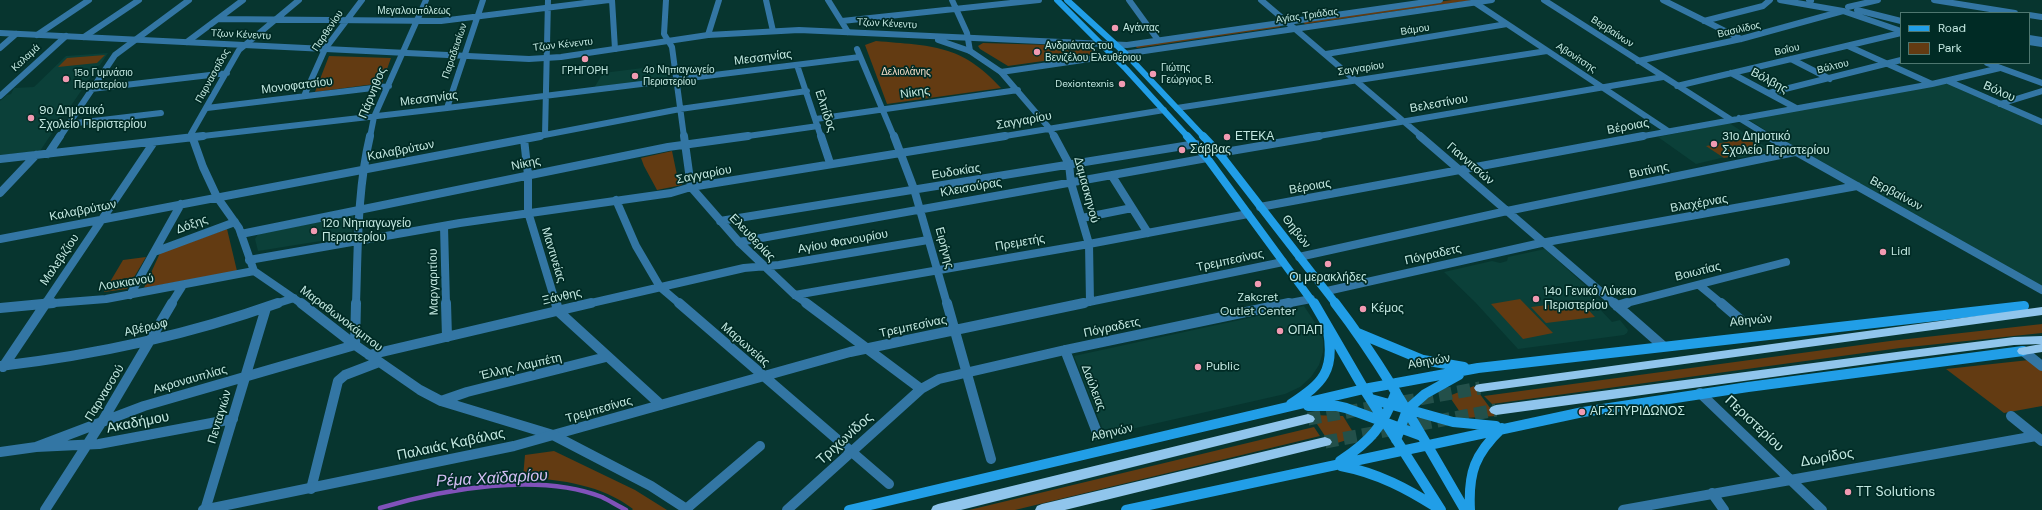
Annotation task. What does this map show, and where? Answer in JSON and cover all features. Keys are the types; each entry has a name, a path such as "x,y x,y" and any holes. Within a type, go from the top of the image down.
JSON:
{"highway":[{"path":"2024,306 2042,306"},
{"path":"1480,388 2042,311"},
{"path":"1496,410 1904,355 2014,341 2042,340"},
{"path":"2023,351 2042,348"},
{"path":"938,510 1308,419"},
{"path":"1042,510 1325,442"}],"main road":[{"path":"1057,0 1113,55 1196,144 1207,158 1311,299 1396,440 1441,510"},
{"name":"Θηβών","path":"1067,0 1125,53 1219,153 1358,333 1394,388 1466,510"},
{"name":"Αθηνών","path":"849,510 1286,408 1364,388 1394,388 1478,368 2024,306"},
{"path":"1286,408 1306,394 1326,373 1332,352 1327,326"},
{"path":"1358,333 1424,362 1446,366 1478,368"},
{"path":"1126,510 1428,446 1504,427 1582,412 1700,393 2023,351"},
{"path":"1396,440 1407,410 1425,394 1443,382 1478,368"},
{"path":"1334,465 1364,444 1385,422 1392,405 1394,388"},
{"path":"1371,399 1453,422 1504,427"},
{"path":"1286,408 1337,406 1402,427 1422,436"},
{"path":"1470,510 1468,490 1470,474 1481,449 1504,427"},
{"path":"1334,465 1358,468 1384,477 1413,492 1441,510"}],"street":[{"path":"37,35 89,0"},
{"path":"84,37 139,0"},
{"path":"48,154 91,89 116,55 189,0"},
{"path":"187,42 243,0"},
{"name":"Παρνασσίδος","path":"192,138 190,134 207,108 239,50 299,0"},
{"name":"Παρθενίου","path":"304,96 325,49 362,0"},
{"name":"Πάρνηθος","path":"355,345 359,210 363,169 374,117 426,0"},
{"name":"Παραδεισίων","path":"447,108 483,0"},
{"path":"545,135 548,0"},
{"path":"611,0 615,49"},
{"name":"Μεγαλουπόλεως","path":"218,19 441,21 611,0"},
{"path":"666,0 664,34 672,47 691,188"},
{"path":"708,35 719,0"},
{"path":"766,0 773,32"},
{"path":"828,0 848,32"},
{"path":"952,0 969,38 970,51"},
{"path":"842,21 1040,0"},
{"path":"1130,0 1158,40"},
{"name":"Γιαννιτσών","path":"1260,0 1296,28 1663,346"},
{"name":"Αγίας Τριάδας","path":"1127,44 1438,0"},
{"name":"Αγίας Τριάδας","path":"1125,53 1492,0"},
{"name":"Βερβαίνων","path":"1544,0 1730,119"},
{"path":"1664,0 1741,40"},
{"path":"1704,21 1763,6 1770,0"},
{"path":"1780,0 1845,9 1900,32"},
{"path":"1804,0 1900,21"},
{"name":"Βασιλίδος","path":"1638,61 1741,40 1878,0"},
{"path":"1934,0 2009,12"},
{"name":"Αβονίτσης","path":"1474,2 1668,131"},
{"path":"2030,15 2042,17"},
{"name":"Βάμου","path":"1326,54 1507,24"},
{"name":"Τζων Κένεντυ","path":"0,33 464,56 547,58 708,35 773,32 848,32 1116,45 1127,44"},
{"name":"Βοΐου","path":"1677,86 1900,32"},
{"path":"0,48 16,34"},
{"name":"Καλαμά","path":"0,96 66,36"},
{"name":"Δαμασκηνού","path":"918,36 948,43 970,51 1001,72 1050,128 1069,164 1071,184 1089,244 1090,302"},
{"path":"2030,38 2042,40"},
{"path":"2030,42 2042,44"},
{"path":"1848,46 1932,84"},
{"name":"Ειρήνης","path":"858,49 881,109 901,152 914,189 991,459"},
{"name":"Σαγγαρίου","path":"1177,108 1547,51"},
{"path":"1001,72 1125,53"},
{"name":"Μεσσηνίας","path":"0,159 374,117 860,57"},
{"path":"1791,59 1830,79"},
{"name":"Βάλτου","path":"1769,93 1830,79 1900,60"},
{"path":"1990,64 2042,83"},
{"name":"Ελπίδος","path":"797,65 830,163"},
{"name":"Βέροιας","path":"1260,207 1461,171 1730,119 1948,81 2000,68"},
{"path":"91,89 227,73"},
{"name":"Βόλβης","path":"1731,73 1796,108"},
{"name":"Βελεστίνου","path":"1219,153 1663,77"},
{"path":"2035,81 2042,78"},
{"name":"Βόλου","path":"1948,81 2042,122"},
{"name":"Μονοφατσίου","path":"207,108 389,86"},
{"name":"Νίκης","path":"241,234 528,175 684,145 817,122 881,109 1018,90"},
{"name":"Καλαβρύτων","path":"0,239 102,218 680,109 807,91"},
{"path":"2000,104 2042,91"},
{"path":"2032,94 2042,99"},
{"name":"Σαγγαρίου","path":"249,260 359,239 528,212 671,193 691,188 830,163 1164,110"},
{"path":"68,124 161,113"},
{"name":"Βερβαίνων","path":"1739,118 1795,152 2042,290"},
{"path":"192,138 203,167 218,197 236,222 254,271"},
{"name":"Μαντινείας","path":"524,139 528,175 528,212 558,311 606,357 660,405"},
{"name":"Μαλεβιζίου","path":"2,368 154,142"},
{"name":"Ευδοκίας","path":"720,221 1196,144"},
{"name":"Βυτίνης","path":"1507,211 1795,152"},
{"path":"0,193 36,155"},
{"name":"Κλεισούρας","path":"738,242 920,209 1071,184 1207,158"},
{"path":"1112,176 1148,233"},
{"name":"Βλαχέρνας","path":"1544,243 1857,186"},
{"name":"Ελευθερίας","path":"691,188 738,242 762,266 795,295 921,389"},
{"name":"Μαρωνείας","path":"616,200 636,246 660,287 890,484"},
{"path":"130,295 157,251 181,204"},
{"path":"1082,218 1132,208"},
{"path":"1299,257 1507,211"},
{"name":"Πρεμετής","path":"795,295 1089,244 1248,214"},
{"name":"Δόξης","path":"157,251 236,222"},
{"name":"Μαργαριτίου","path":"444,226 447,337"},
{"name":"Αγίου Φανουρίου","path":"762,266 779,265 928,240"},
{"name":"Πόγραδετς","path":"1326,291 1544,243"},
{"name":"Τρεμπεσίνας","path":"553,436 660,405 866,349 1283,262"},
{"name":"Βοιωτίας","path":"1617,306 1786,262"},
{"name":"Ξάνθης","path":"369,355 660,287 762,266"},
{"name":"Λουκιανού","path":"0,308 130,295 254,271"},
{"name":"Μαραθωνοκάμπου","path":"254,271 294,298 355,345 420,390 441,401 553,436"},
{"name":"Παρνασσού","path":"45,510 88,445 183,285"},
{"path":"1699,285 1742,321"},
{"name":"Αβέρωφ","path":"2,368 94,352 151,340 266,308 294,298"},
{"name":"Πόγραδετς","path":"921,389 939,379 967,372 1311,299"},
{"name":"Πενταγιών","path":"204,510 266,308"},
{"name":"Ακροναυπλίας","path":"36,447 103,420 144,406 355,345"},
{"name":"Δαύλειας","path":"1065,350 1098,435"},
{"path":"2023,351 2042,366"},
{"name":"Έλλης Λαμπέτη","path":"441,401 467,392 606,357"},
{"path":"311,489 338,381 345,375 379,362"},
{"name":"Τριχωνίδος","path":"787,510 921,389"},
{"name":"Περιστερίου","path":"1700,393 1791,478 1822,510"},
{"path":"2011,416 2039,438"},
{"name":"Ακαδήμου","path":"0,452 36,447 98,444 233,419"},
{"path":"553,436 645,483 687,509 760,446"},
{"name":"Παλαιάς Καβάλας","path":"204,510 514,446 553,436"},
{"name":"Δωρίδος","path":"1626,510 1791,478 2039,438"},
{"path":"1712,493 1724,510"}],"shaded area":[{"path":"108,53 100,65 91,69 96,69 66,113 62,115 56,127 51,130 54,130 40,151 0,155 0,101 7,95 11,94 14,88 34,87 66,56"},
{"name":"4ο Νηπιαγωγείο Περιστερίου","path":"659,66 660,70 667,69 669,78 594,88 603,73"},
{"path":"1949,83 2042,123 2042,287 1797,150 1746,118"},
{"name":"31ο Δημοτικό Σχολείο Περιστερίου","path":"1729,123 1772,151 1739,158 1721,158 1696,164 1658,137"},
{"name":"12ο Νηπιαγωγείο Περιστερίου","path":"353,215 353,223 348,224 348,227 352,226 352,236 258,251 255,239 258,234"},
{"name":"14ο Γενικό Λύκειο Περιστερίου","path":"1545,249 1586,286 1584,288 1594,298 1598,298 1602,301 1593,302 1612,322 1620,320 1628,330 1627,333 1624,335 1518,349 1475,302 1444,272 1492,261 1500,263 1507,261 1508,257"},
{"path":"1304,306 1318,327 1323,340 1323,352 1319,365 1311,377 1300,387 1285,394 1105,435 1074,356"}],"green space":[{"path":"1452,0 1474,0 1305,24 1302,21"},
{"path":"1278,25 1281,27 1137,48 1135,46"},
{"name":"Δελιολάνης","path":"876,41 930,46 959,55 986,74 1001,88 887,104 865,45"},
{"path":"983,43 1084,46 1092,48 1097,52 1093,54 1008,66 980,49 978,46"},
{"path":"105,55 97,63 58,67 67,58"},
{"path":"329,56 391,58 382,83 315,92"},
{"path":"1746,138 1765,150 1724,158 1706,146"},
{"path":"672,151 677,175 681,174 682,185 657,190 641,158"},
{"path":"227,229 237,271 144,288 160,253"},
{"path":"146,257 127,289 104,292 123,260"},
{"path":"1520,299 1553,333 1523,339 1491,304"},
{"path":"1580,301 1595,317 1546,323 1531,307"},
{"path":"2042,324 2042,333 1900,348 1492,404 1484,396 1890,341"},
{"path":"2029,360 2042,370 2042,406 2004,413 1946,369"},
{"path":"1474,386 1496,416 1464,418 1449,396"},
{"path":"1311,415 1343,416 1356,437 1331,445"},
{"path":"1314,427 1320,436 1015,510 969,510"},
{"path":"554,451 635,490 667,510 632,510 633,509 621,501 595,489 567,482 523,477 525,455"}],"waterway":[{"name":"Ρέμα Χαϊδαρίου","path":"380,508 405,501 461,490 521,484 577,490 602,497 626,510"}],"tunnel":[{"path":"1308,419 1480,388"},
{"path":"1325,442 1496,410"}],"place":[{"name":"Αγάντας","path":"1115,28"},
{"name":"Ανδριάντας του Βενιζέλου Ελευθέριου","path":"1037,52"},
{"name":"ΓΡΗΓΟΡΗ","path":"585,59"},
{"name":"Γιώτης Γεώργιος Β.","path":"1153,74"},
{"name":"4ο Νηπιαγωγείο Περιστερίου","path":"635,76"},
{"name":"15ο Γυμνάσιο Περιστερίου","path":"66,79"},
{"name":"Dexiontexnis","path":"1122,84"},
{"name":"9ο Δημοτικό Σχολείο Περιστερίου","path":"31,118"},
{"name":"ΕΤΕΚΑ","path":"1227,137"},
{"name":"31ο Δημοτικό Σχολείο Περιστερίου","path":"1714,144"},
{"name":"Σάββας","path":"1182,150"},
{"name":"12ο Νηπιαγωγείο Περιστερίου","path":"314,231"},
{"name":"Lidl","path":"1883,252"},
{"name":"Οι μερακλήδες","path":"1328,264"},
{"name":"Zakcret Outlet Center","path":"1258,284"},
{"name":"14ο Γενικό Λύκειο Περιστερίου","path":"1536,299"},
{"name":"Κέμος","path":"1363,309"},
{"name":"ΟΠΑΠ","path":"1280,331"},
{"name":"Public","path":"1198,367"},
{"name":"ΑΓ.ΣΠΥΡΙΔΩΝΟΣ","path":"1582,412"},
{"name":"TT Solutions","path":"1848,492"}]}
